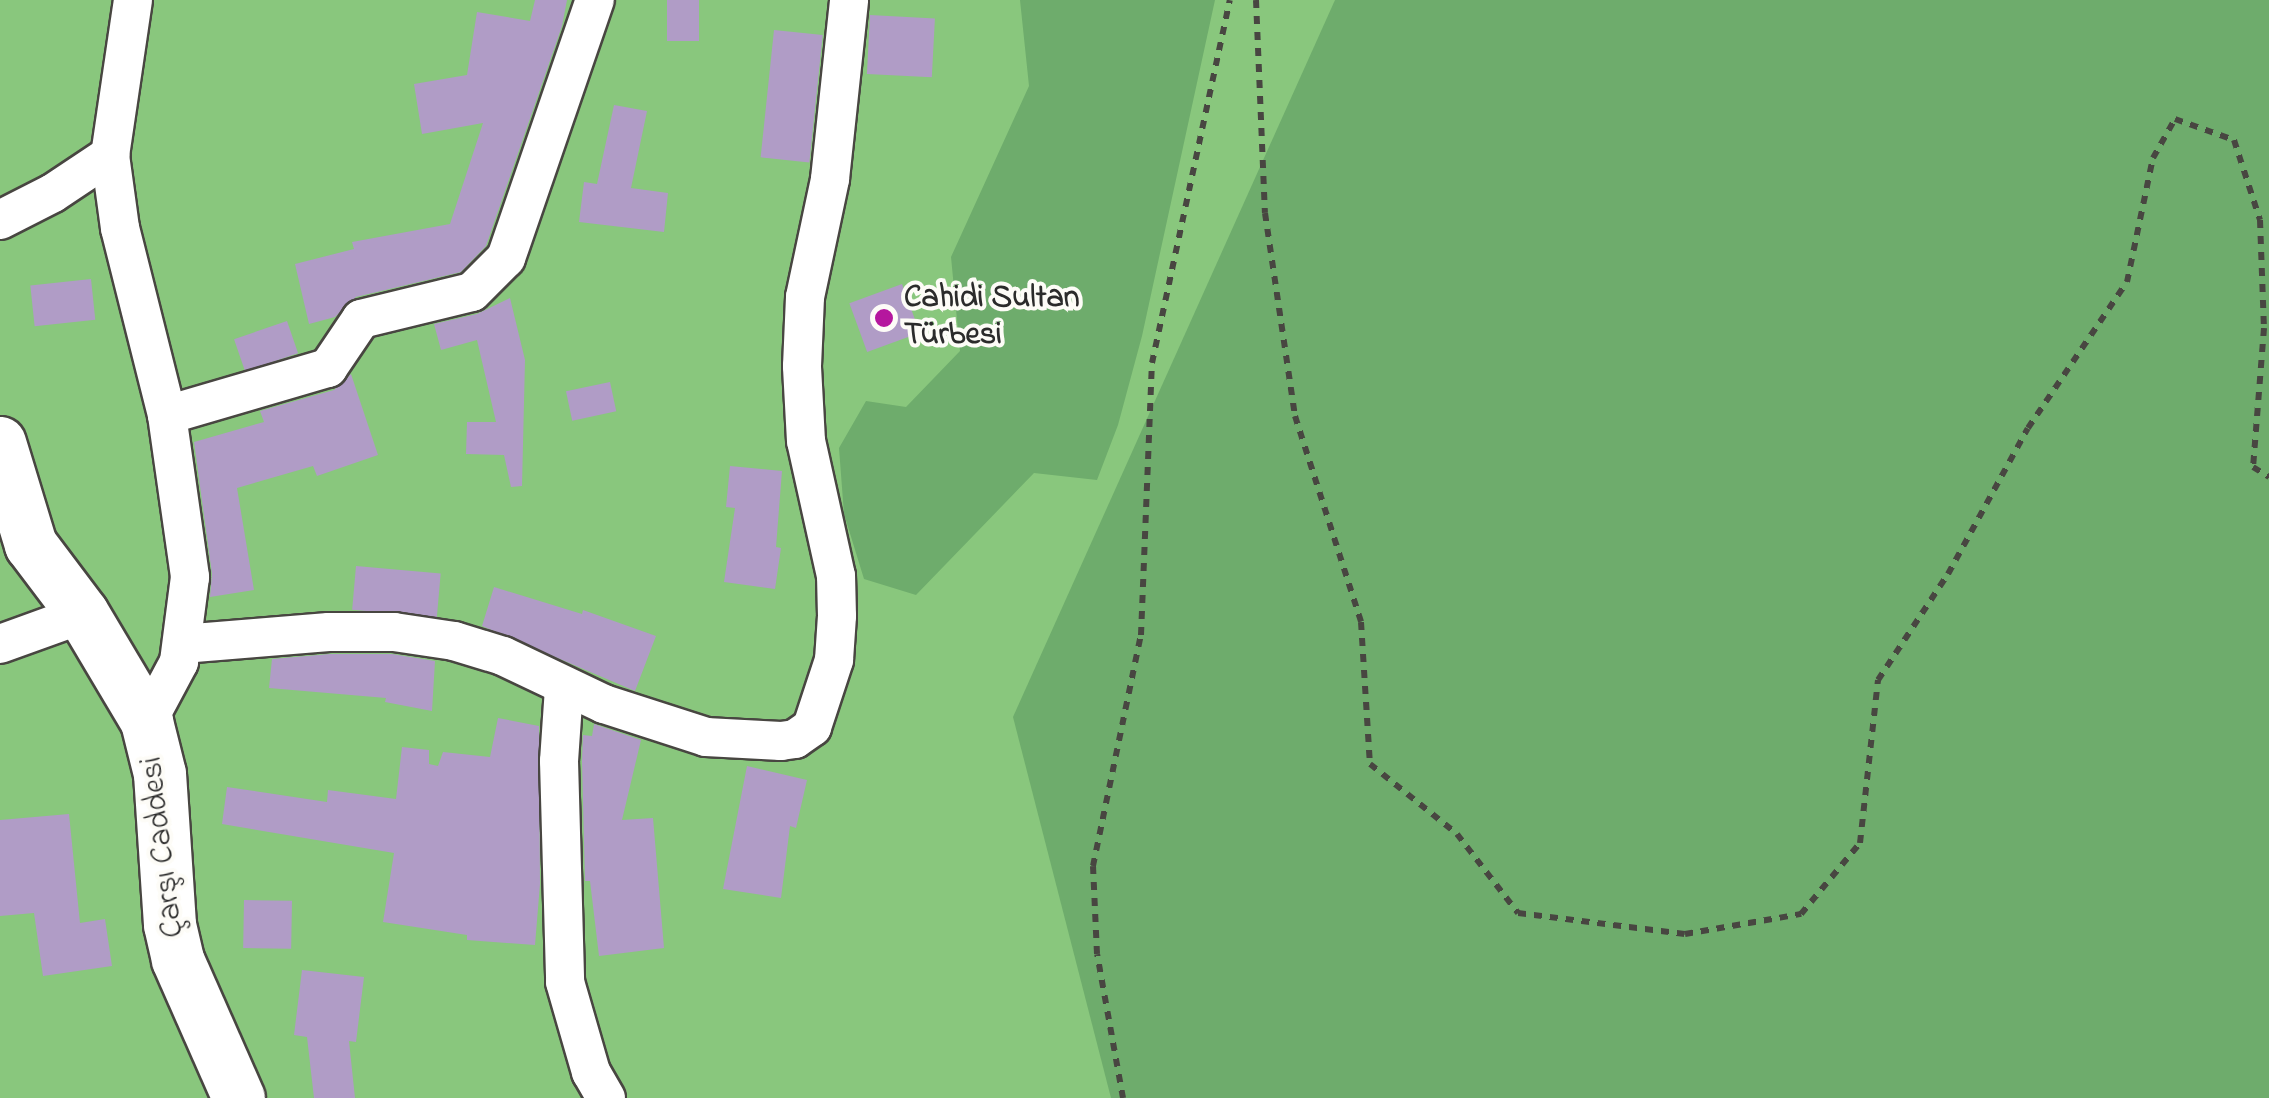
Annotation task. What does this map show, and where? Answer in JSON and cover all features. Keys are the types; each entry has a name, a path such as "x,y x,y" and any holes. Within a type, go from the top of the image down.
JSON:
{"street":[{"path":"133,0 110,155 120,228 166,415 190,577 178,662 147,722"},
{"path":"166,415 328,368 361,318 472,292 506,258 595,0"},
{"path":"182,644 329,632 394,632 454,642 503,656 564,688 706,738 796,738 819,715 834,660 836,576 806,441 802,366 805,297 830,179 848,0"},
{"path":"0,220 53,193 110,155"},
{"name":"Çarşı Caddesi","path":"0,443 31,545 83,614 147,722 160,774 170,925 178,960 239,1098"},
{"path":"0,644 83,614"},
{"path":"564,688 559,761 565,982 591,1072 606,1098"}],"path":[{"path":"1123,1098 1097,954 1093,866 1141,635 1152,363 1230,0"},
{"path":"1256,0 1265,213 1296,416 1361,622 1370,764 1457,834 1518,913 1685,934 1800,914 1860,844 1878,680 1948,574 2028,428 2127,282 2153,158 2175,119 2234,140 2260,220 2264,328 2253,467 2269,477"}],"green space":[{"path":"0,0 2269,0 2269,1098 0,1098"},
{"path":"1020,0 1215,0 1142,336 1118,425 1097,480 1034,473 916,595 864,579 844,514 839,448 866,401 906,407 960,351 951,257 1029,86"},
{"path":"1335,0 2269,0 2269,1098 1111,1098 1013,717"}],"building":[{"path":"535,0 567,0 562,26 486,246 461,272 356,297 335,317 309,324 295,264 354,249 352,242 450,224 483,123 422,134 414,84 467,75 477,12 530,21"},
{"path":"667,0 699,0 699,41 667,41"},
{"path":"870,15 935,18 932,77 867,74"},
{"path":"774,30 823,35 809,162 761,157"},
{"path":"614,105 647,111 631,188 668,193 664,232 579,222 584,182 597,184"},
{"path":"91,279 95,320 35,326 30,285"},
{"name":"Cahidi Sultan Türbesi","path":"902,284 920,333 867,352 849,303"},
{"path":"510,298 525,360 522,486 511,487 504,455 466,454 467,422 496,422 477,340 441,350 434,324 477,314"},
{"path":"287,321 298,353 245,371 234,339"},
{"path":"351,374 378,455 317,476 313,466 237,488 254,590 210,597 212,574 194,442 264,422 260,411 334,390"},
{"path":"610,382 616,411 572,421 566,391"},
{"path":"730,466 782,471 776,547 781,548 775,589 724,582 735,508 726,507"},
{"path":"356,566 441,573 437,617 352,610"},
{"path":"494,587 582,614 583,610 656,636 635,691 482,626"},
{"path":"392,654 435,661 432,711 385,702 386,698 269,688 272,659"},
{"path":"498,718 539,726 540,884 535,945 467,940 467,935 383,922 394,853 222,824 227,787 327,802 328,790 396,799 402,747 429,750 429,764 438,766 443,752 490,757"},
{"path":"594,724 641,740 622,820 653,818 664,948 599,956 590,881 585,881 582,761 583,735 592,736"},
{"path":"747,766 807,780 796,828 790,826 781,898 723,889"},
{"path":"69,814 80,923 105,919 112,966 43,976 34,913 0,916 0,820"},
{"path":"244,900 292,901 291,949 243,948"},
{"path":"302,970 364,977 356,1042 349,1041 355,1098 314,1098 307,1037 294,1035"}],"place":[{"name":"Cahidi Sultan Türbesi","path":"884,318"}]}
